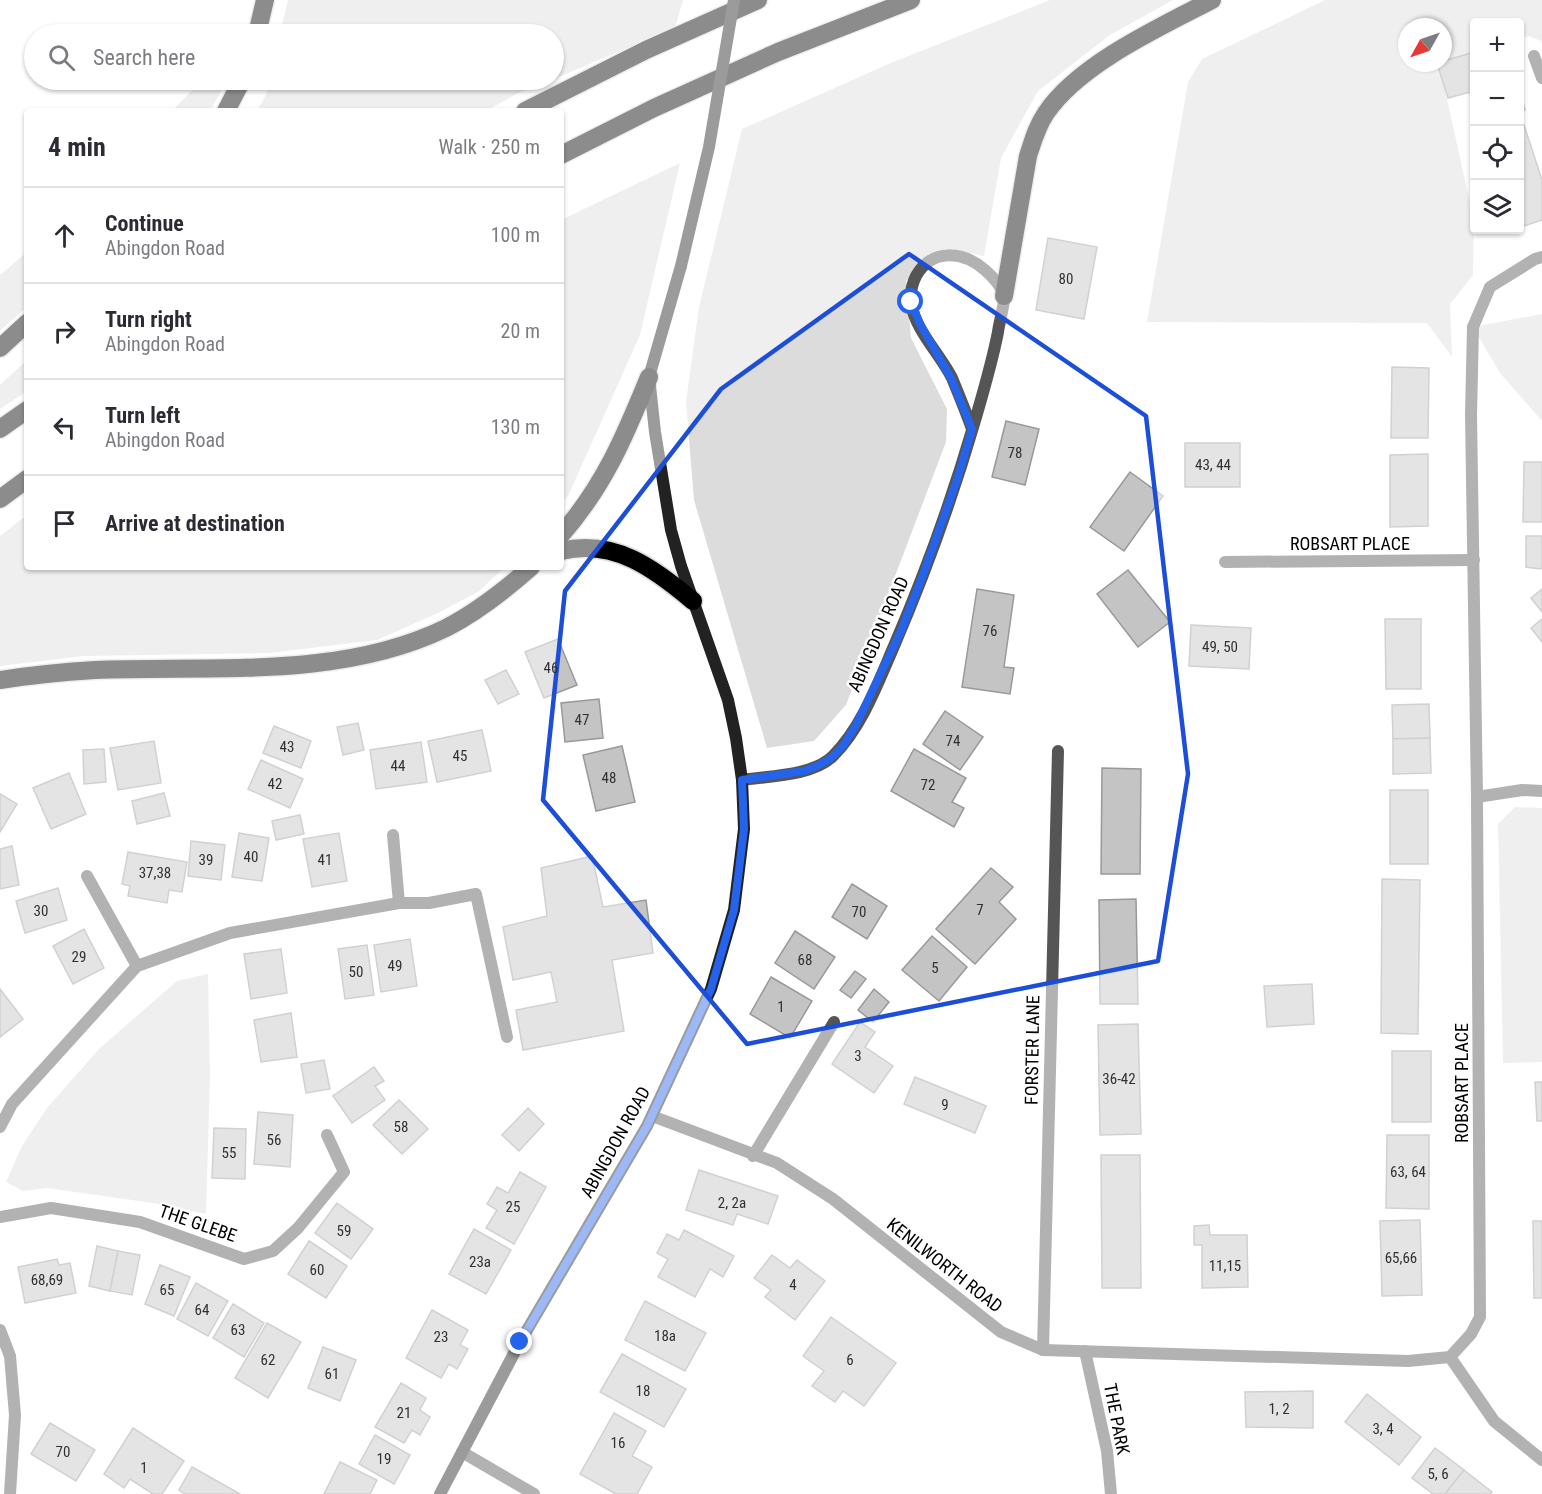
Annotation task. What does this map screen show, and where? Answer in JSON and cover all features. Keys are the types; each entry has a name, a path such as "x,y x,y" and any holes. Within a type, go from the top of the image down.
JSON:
{"highway":[{"path":"259,24 265,0"},
{"path":"531,108 646,50 758,0"},
{"path":"564,153 654,108 778,52 911,0"},
{"path":"1004,297 1028,156 1035,134 1046,113 1080,78 1112,56 1212,0"},
{"path":"228,108 237,90"},
{"path":"0,348 24,326"},
{"path":"564,531 610,468 649,376"},
{"path":"0,429 24,412"},
{"path":"0,499 24,481"},
{"path":"564,551 585,548 643,562 693,601"},
{"path":"0,680 96,670 272,666 309,663 371,653 426,636 476,611 528,570"}],"main road":[{"path":"649,376 681,266 709,147 734,0"},
{"name":"ABINGDON ROAD","path":"440,1494 520,1342 652,1116 711,989 734,910 744,829 742,780 728,700 671,530 655,432 649,376"}],"street":[{"path":"1534,56 1542,78"},
{"path":"972,429 951,378 914,313 911,302 914,281 927,262 936,257 958,256 979,265 989,273 1004,297"},
{"name":"ROBSART PLACE","path":"1450,1357 1471,1334 1480,1317 1477,797 1471,415 1473,327 1490,287 1542,257"},
{"name":"ABINGDON ROAD","path":"742,780 804,771 817,766 830,759 856,725 881,675 923,575 958,477 992,359 1004,297"},
{"name":"ROBSART PLACE","path":"1225,562 1474,560"},
{"name":"FORSTER LANE","path":"1042,1350 1058,751"},
{"path":"1477,797 1522,790 1542,791"},
{"path":"393,835 399,903"},
{"path":"87,876 137,966"},
{"path":"0,1127 6,1101 137,966 230,933 399,903 429,903 476,894 507,1037"},
{"path":"753,1155 834,1022"},
{"name":"KENILWORTH ROAD","path":"652,1116 777,1163 833,1199 1001,1332 1042,1350 1408,1361 1450,1357"},
{"name":"THE GLEBE","path":"0,1217 51,1208 140,1222 244,1259 273,1251 298,1228 344,1172 327,1135"},
{"path":"0,1330 10,1356 15,1414 10,1494"},
{"name":"THE PARK","path":"1085,1351 1107,1450 1111,1494"},
{"path":"1450,1357 1494,1421 1542,1460"},
{"path":"462,1452 534,1494"}],"highlighted area":[{"path":"909,254 1146,416 1188,774 1158,961 747,1044 543,800 565,591 721,389"}],"shaded area":[{"path":"288,0 683,0 675,28 564,75 564,24 282,24"},
{"path":"1050,0 1173,0 1110,35 1038,91 1001,158 984,256 952,249 929,254 906,281 911,338 947,409 946,442 846,705 814,741 767,748 694,500 686,402 699,307 742,129 893,62"},
{"path":"1325,0 1542,0 1542,44 1541,41 1529,36 1524,38 1524,18 1470,18 1470,54 1452,59 1452,18 1398,18 1398,72 1441,72 1470,203 1470,234 1474,234 1473,275 1450,304 1452,357 1427,323 1147,322 1188,82 1202,59"},
{"path":"192,90 222,90 212,108 175,108"},
{"path":"267,90 526,90 491,108 259,108"},
{"path":"680,163 640,335 564,501 564,219"},
{"path":"24,255 24,310 0,331 0,275"},
{"path":"1542,314 1542,421 1500,373 1473,327"},
{"path":"24,363 24,393 0,409 0,385"},
{"path":"24,517 24,570 502,570 478,592 377,640 269,653 84,656 0,666 0,536"},
{"path":"1515,807 1542,808 1542,1062 1503,1063 1498,824"},
{"path":"208,974 210,1076 206,1214 153,1203 47,1188 23,1191 6,1182 22,1146 47,1108 99,1049 177,981"}],"building":[{"path":"1470,53 1470,92 1448,98 1440,72 1452,72 1452,59"},
{"path":"1524,125 1542,180 1542,220 1524,226"},
{"path":"1048,238 1097,247 1084,319 1036,310"},
{"path":"1392,367 1429,368 1428,438 1391,438"},
{"path":"1006,421 1039,429 1025,485 992,477"},
{"path":"1185,443 1240,443 1240,487 1185,487"},
{"path":"1428,454 1428,526 1390,527 1390,455"},
{"path":"1524,462 1542,462 1542,522 1523,522"},
{"path":"1130,472 1163,496 1124,551 1090,527"},
{"path":"1526,536 1542,536 1542,568 1540,569 1526,567"},
{"path":"1128,570 1170,622 1138,647 1097,594"},
{"path":"977,589 1014,595 1004,667 1014,668 1010,694 962,687"},
{"path":"1542,589 1542,612 1531,598"},
{"path":"1385,619 1421,619 1421,689 1386,689"},
{"path":"1542,619 1542,642 1531,628"},
{"path":"1191,625 1251,628 1249,669 1189,666"},
{"path":"558,639 577,685 544,698 525,652"},
{"path":"506,670 519,694 498,704 485,680"},
{"path":"599,699 603,738 565,742 561,703"},
{"path":"1429,704 1430,738 1393,739 1392,705"},
{"path":"945,711 983,737 960,770 923,744"},
{"path":"358,723 364,750 343,755 337,727"},
{"path":"274,726 311,741 301,768 263,753"},
{"path":"482,730 491,771 437,782 428,741"},
{"path":"1430,738 1431,773 1393,774 1393,739"},
{"path":"154,741 161,783 118,790 110,748"},
{"path":"421,742 427,782 376,789 370,750"},
{"path":"622,746 635,802 596,811 583,755"},
{"path":"104,749 106,782 84,784 83,750"},
{"path":"914,749 966,778 952,802 964,808 954,827 891,791"},
{"path":"261,760 303,779 290,808 248,789"},
{"path":"1102,768 1141,769 1140,874 1101,874"},
{"path":"69,773 86,814 51,829 33,788"},
{"path":"1390,790 1428,790 1428,864 1390,864"},
{"path":"164,793 170,816 137,824 132,801"},
{"path":"0,794 17,804 0,832"},
{"path":"300,815 304,834 276,840 272,821"},
{"path":"239,833 269,838 262,881 232,877"},
{"path":"339,833 347,881 312,887 303,839"},
{"path":"191,841 225,845 221,880 188,876"},
{"path":"12,846 19,885 0,889 0,849"},
{"path":"128,852 187,862 182,892 169,890 167,903 128,896 130,886 122,884"},
{"path":"592,856 603,907 646,900 653,953 612,960 624,1031 523,1050 516,1010 557,1002 551,972 513,980 503,927 547,916 541,868"},
{"path":"991,868 1013,887 999,902 1016,919 975,964 936,929"},
{"path":"1382,879 1420,880 1418,1034 1381,1033"},
{"path":"852,884 887,906 867,939 832,917"},
{"path":"58,888 67,920 25,933 16,901"},
{"path":"1136,899 1138,1004 1100,1004 1099,900"},
{"path":"84,929 104,968 73,984 53,946"},
{"path":"795,931 835,957 814,989 775,963"},
{"path":"932,936 967,967 939,1001 902,970"},
{"path":"410,939 417,986 381,992 374,945"},
{"path":"367,945 374,995 345,999 338,949"},
{"path":"281,949 287,993 251,999 244,954"},
{"path":"855,971 866,979 851,998 840,990"},
{"path":"771,977 812,1001 790,1038 750,1014"},
{"path":"1312,984 1314,1024 1267,1027 1264,986"},
{"path":"0,989 23,1019 0,1037"},
{"path":"874,989 889,1002 873,1022 858,1010"},
{"path":"291,1013 297,1057 261,1062 254,1020"},
{"path":"860,1022 875,1032 865,1047 893,1066 874,1093 832,1064"},
{"path":"1138,1024 1141,1134 1100,1135 1098,1025"},
{"path":"1392,1051 1431,1051 1431,1122 1392,1122"},
{"path":"324,1060 330,1089 306,1093 301,1064"},
{"path":"374,1067 384,1081 375,1086 385,1100 352,1123 333,1096"},
{"path":"915,1077 986,1106 975,1133 904,1104"},
{"path":"1535,1082 1542,1082 1542,1121 1537,1121"},
{"path":"399,1100 428,1129 402,1154 373,1125"},
{"path":"528,1108 544,1124 519,1151 502,1135"},
{"path":"258,1112 293,1115 290,1167 254,1164"},
{"path":"214,1128 246,1129 245,1179 212,1178"},
{"path":"1387,1135 1429,1135 1429,1209 1386,1208"},
{"path":"1101,1155 1140,1155 1141,1288 1102,1288"},
{"path":"699,1170 778,1196 768,1224 737,1214 733,1225 686,1210"},
{"path":"520,1172 546,1187 514,1244 486,1228 497,1210 487,1204 497,1187 508,1193"},
{"path":"337,1203 373,1229 351,1259 315,1233"},
{"path":"1420,1220 1422,1295 1382,1296 1380,1221"},
{"path":"1533,1221 1542,1221 1542,1298 1534,1298"},
{"path":"1209,1225 1210,1235 1247,1235 1248,1287 1202,1288 1202,1245 1194,1245 1194,1226"},
{"path":"474,1229 511,1250 486,1294 449,1274"},
{"path":"684,1230 734,1256 723,1277 710,1269 695,1297 658,1277 668,1259 657,1253 667,1234 679,1240"},
{"path":"309,1241 347,1266 326,1298 288,1274"},
{"path":"97,1246 118,1251 110,1291 89,1286"},
{"path":"118,1251 140,1255 132,1295 110,1291"},
{"path":"772,1255 790,1268 797,1260 825,1281 795,1320 765,1297 771,1290 754,1278"},
{"path":"57,1259 59,1265 70,1263 76,1293 25,1303 18,1267"},
{"path":"160,1265 190,1277 174,1316 145,1304"},
{"path":"196,1283 228,1301 208,1336 177,1319"},
{"path":"645,1301 706,1333 685,1371 625,1340"},
{"path":"233,1304 264,1323 244,1357 213,1338"},
{"path":"432,1310 468,1330 460,1345 468,1349 457,1369 449,1364 441,1378 406,1358"},
{"path":"831,1317 896,1363 864,1406 843,1391 835,1402 812,1386 824,1371 803,1356"},
{"path":"267,1323 301,1342 268,1398 235,1378"},
{"path":"323,1347 356,1360 340,1401 308,1388"},
{"path":"622,1354 686,1389 664,1427 600,1392"},
{"path":"401,1383 426,1398 420,1410 430,1417 420,1435 412,1430 404,1443 375,1427"},
{"path":"1313,1391 1313,1428 1246,1427 1245,1392"},
{"path":"1367,1394 1421,1437 1399,1465 1345,1422"},
{"path":"614,1413 646,1431 632,1456 652,1467 637,1494 616,1494 580,1474"},
{"path":"50,1423 95,1450 76,1481 31,1454"},
{"path":"133,1428 184,1461 162,1494 153,1494 130,1479 124,1488 104,1474"},
{"path":"375,1435 410,1455 394,1484 359,1464"},
{"path":"1435,1448 1464,1470 1445,1494 1433,1494 1412,1478"},
{"path":"340,1462 377,1480 370,1494 324,1494"},
{"path":"192,1467 240,1494 185,1494 179,1490"},
{"path":"1464,1470 1492,1492 1490,1494 1445,1494"}],"route":[{"path":"520,1342 647,1126 711,989 734,910 744,829 742,780 804,771 830,759 843,746 881,675 923,575 958,477 972,429 951,378 914,313 911,302"}]}
